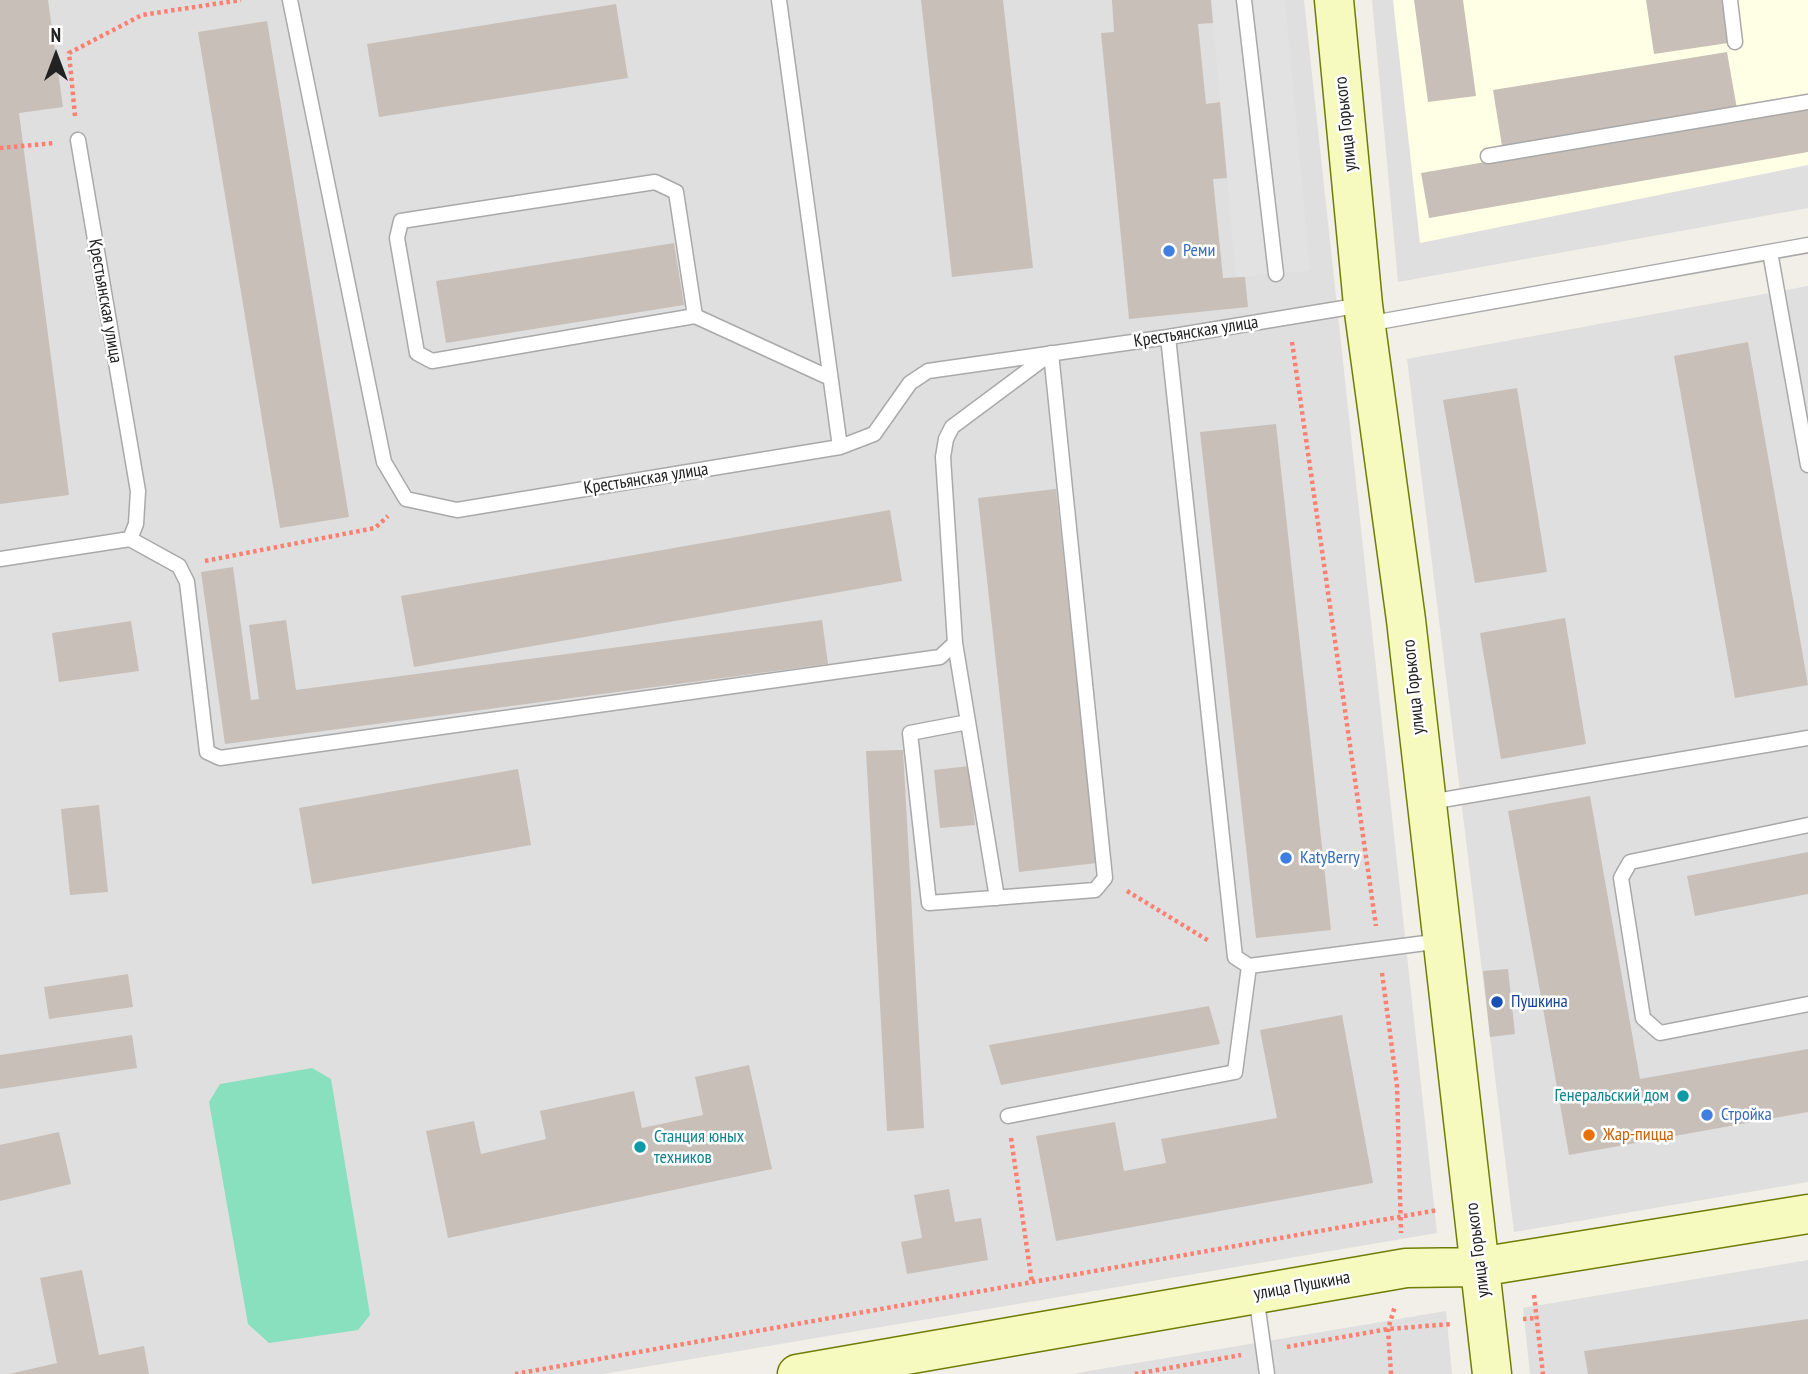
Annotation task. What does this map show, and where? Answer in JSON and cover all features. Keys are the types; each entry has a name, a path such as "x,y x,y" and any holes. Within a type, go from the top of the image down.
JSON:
{"main road":[{"name":"улица Горького","path":"1334,0 1365,315 1406,620 1492,1374"},
{"name":"улица Пушкина","path":"797,1374 1406,1268 1479,1267 1808,1214"}],"lane":[{"path":"290,0 384,462 406,499"},
{"path":"779,0 840,447"},
{"path":"1244,0 1276,274"},
{"path":"1730,0 1735,42"},
{"path":"1488,156 1808,102"},
{"name":"Крестьянская улица","path":"78,141 138,491 135,524 130,539"},
{"path":"695,316 676,192 655,182 401,222 397,238 417,353 432,361 695,316 830,378"},
{"name":"Крестьянская улица","path":"406,499 457,510 840,447 874,434 910,383 928,370 1168,337 1289,317 1365,315 1808,245"},
{"path":"1770,252 1808,465"},
{"path":"1168,337 1235,957 1249,965 1442,941"},
{"path":"997,898 955,643 943,457 946,439 952,427 1051,353"},
{"path":"968,722 910,733 929,903 1095,890 1105,878 1051,353"},
{"path":"0,559 130,539 179,566 187,582 208,752 220,758 940,657 955,643"},
{"path":"1427,803 1808,738"},
{"path":"1808,825 1630,862 1621,878 1643,1018 1660,1033 1808,1004"},
{"path":"1008,1116 1235,1072 1249,965"},
{"path":"1256,1294 1267,1374"}],"path":[{"path":"0,148 78,141 69,53 142,15 240,0"},
{"path":"1289,317 1397,1086 1399,1217 1406,1268 1388,1329 1391,1374"},
{"path":"179,566 374,528 406,499"},
{"path":"1105,878 1235,957"},
{"path":"1008,1116 1032,1283"},
{"path":"515,1374 1472,1204"},
{"path":"1527,1259 1538,1318 1543,1374"},
{"path":"1135,1374 1388,1329 1487,1322"}],"shaded area":[{"path":"0,0 1304,0 1437,1233 603,1374 0,1374"},
{"path":"1211,0 1285,0 1310,271 1236,277"},
{"path":"1372,0 1808,0 1808,208 1398,282"},
{"path":"1393,0 1808,0 1808,165 1420,243"},
{"path":"1808,286 1808,1182 1514,1232 1407,359"},
{"path":"1808,1260 1808,1374 1530,1374 1523,1308"},
{"path":"1446,1311 1452,1374 1071,1374"}],"green space":[{"path":"312,1068 331,1079 370,1315 358,1330 269,1343 248,1324 209,1102 220,1084"}],"building":[{"path":"0,0 48,0 63,107 19,113 69,495 0,504"},
{"path":"921,0 1003,0 1033,268 952,277"},
{"path":"1112,0 1211,0 1213,23 1198,24 1206,104 1220,102 1227,178 1213,179 1223,278 1245,277 1248,307 1129,319 1101,33 1114,32"},
{"path":"1414,0 1463,0 1476,96 1428,102"},
{"path":"1646,0 1722,0 1728,43 1654,54"},
{"path":"616,4 628,78 379,117 367,44"},
{"path":"267,21 349,517 280,528 198,32"},
{"path":"1727,52 1737,109 1502,146 1493,90"},
{"path":"1808,107 1808,152 1429,218 1421,173"},
{"path":"674,243 684,305 446,343 436,281"},
{"path":"1748,342 1808,685 1735,698 1674,356"},
{"path":"1517,388 1547,572 1475,583 1443,400"},
{"path":"1276,424 1331,930 1256,938 1200,432"},
{"path":"1056,489 1097,863 1019,872 978,498"},
{"path":"890,510 902,581 414,667 401,596"},
{"path":"233,567 251,700 259,699 249,625 286,620 296,690 822,620 828,664 225,744 201,572"},
{"path":"1565,618 1586,744 1501,759 1480,633"},
{"path":"131,621 139,671 59,682 52,633"},
{"path":"903,750 924,1128 887,1131 866,751"},
{"path":"969,766 975,825 940,828 934,770"},
{"path":"518,769 531,845 312,884 299,808"},
{"path":"1590,796 1640,1079 1808,1049 1808,1112 1569,1155 1508,811"},
{"path":"99,805 108,892 70,895 61,809"},
{"path":"1808,852 1808,894 1695,916 1687,876"},
{"path":"1508,969 1515,1034 1490,1037 1483,971"},
{"path":"128,974 133,1007 49,1019 44,987"},
{"path":"1209,1006 1220,1044 1001,1085 989,1045"},
{"path":"1342,1015 1373,1183 1056,1241 1036,1136 1115,1122 1124,1171 1166,1163 1161,1139 1277,1118 1260,1030"},
{"path":"132,1035 137,1068 0,1089 0,1055"},
{"name":"Станция юных техников","path":"749,1065 772,1169 448,1238 426,1131 474,1121 481,1154 546,1139 540,1111 634,1091 642,1128 703,1115 695,1077"},
{"path":"59,1132 71,1184 0,1201 0,1145"},
{"path":"949,1189 955,1222 981,1218 988,1260 907,1274 901,1242 922,1238 914,1195"},
{"path":"82,1270 99,1355 144,1346 149,1374 9,1374 57,1363 40,1278"},
{"path":"1808,1319 1808,1374 1588,1374 1584,1351"}],"place":[{"name":"Реми","path":"1169,251"},
{"name":"KatyBerry","path":"1286,858"},
{"name":"Пушкина","path":"1497,1002"},
{"name":"Генеральский дом","path":"1683,1096"},
{"name":"Стройка","path":"1707,1115"},
{"name":"Жар-пицца","path":"1589,1135"},
{"name":"Станция юных техников","path":"640,1147"}]}
